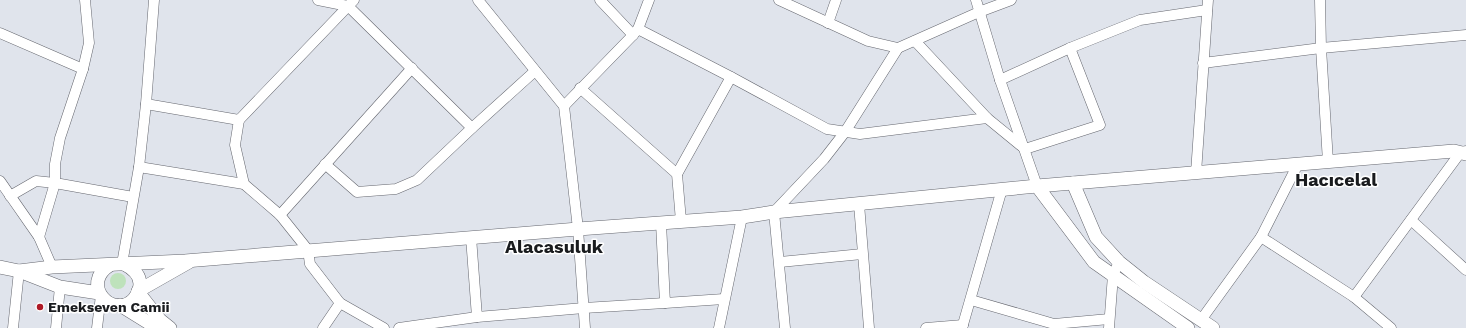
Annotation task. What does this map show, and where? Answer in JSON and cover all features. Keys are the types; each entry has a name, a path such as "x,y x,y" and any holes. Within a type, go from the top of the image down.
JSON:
{"main road":[{"path":"19,271 52,267 193,260 578,228 742,217 774,212 1002,189 1454,151 1464,153"},
{"path":"1073,183 1096,237 1119,262 1144,282 1213,328"},
{"path":"1037,186 1094,262 1188,328"},
{"path":"138,292 193,260"},
{"path":"120,305 131,301 138,292 140,285 139,278 135,272 130,267 119,264 105,268 100,274 98,280 100,294 108,302 120,305 157,328"},
{"path":"0,267 19,271 60,288 100,294"},
{"path":"138,292 160,320 170,328"}],"street":[{"path":"40,237 55,183 55,164 60,138 83,69 89,43 85,0"},
{"path":"119,264 139,168 146,104 154,0"},
{"path":"318,0 351,3 412,68 472,128"},
{"path":"478,0 564,106 578,228 585,328"},
{"path":"600,0 636,32 731,77 827,129 860,134 987,118"},
{"path":"564,106 636,32 649,0"},
{"path":"779,0 868,41 898,48 979,12 1011,0"},
{"path":"828,23 836,0"},
{"path":"976,0 1000,80 1037,186"},
{"path":"1320,0 1321,48 1328,162"},
{"path":"244,184 235,145 239,120 351,3"},
{"path":"1000,80 1070,48 1140,20 1207,5 1196,173"},
{"path":"0,33 83,69"},
{"path":"1203,63 1321,48 1466,35"},
{"path":"915,41 987,118 1025,149"},
{"path":"785,328 780,262 774,212 824,159 846,132 898,48"},
{"path":"1025,149 1100,125 1070,48"},
{"path":"280,215 412,68"},
{"path":"325,164 356,192 396,189 417,180 535,71"},
{"path":"681,221 677,174 731,77"},
{"path":"580,88 677,174"},
{"path":"146,104 239,120"},
{"path":"1354,297 1411,220 1464,153"},
{"path":"1201,320 1262,237 1298,164"},
{"path":"139,168 244,184 280,215 308,250 310,264 340,303 384,328"},
{"path":"0,181 40,237 52,267"},
{"path":"10,196 36,181 133,197"},
{"path":"926,328 963,327 1002,189"},
{"path":"859,204 869,328"},
{"path":"719,328 742,217"},
{"path":"1411,220 1466,270"},
{"path":"661,223 665,303"},
{"path":"471,237 477,317"},
{"path":"1262,237 1354,297 1391,328"},
{"path":"780,262 862,254"},
{"path":"970,300 1054,326 1109,323 1113,275 1119,262"},
{"path":"13,328 19,271"},
{"path":"56,328 60,288"},
{"path":"97,328 100,294"},
{"path":"398,328 477,317 724,299"},
{"path":"323,328 340,303"}],"green space":[{"path":"118,273 124,275 126,281 124,287 118,289 112,287 110,281 112,275"}],"place":[{"name":"Emekseven Camii","path":"40,307"}],"district":[{"name":"Hacıcelal","path":"1336,180"},
{"name":"Alacasuluk","path":"554,247"}]}
